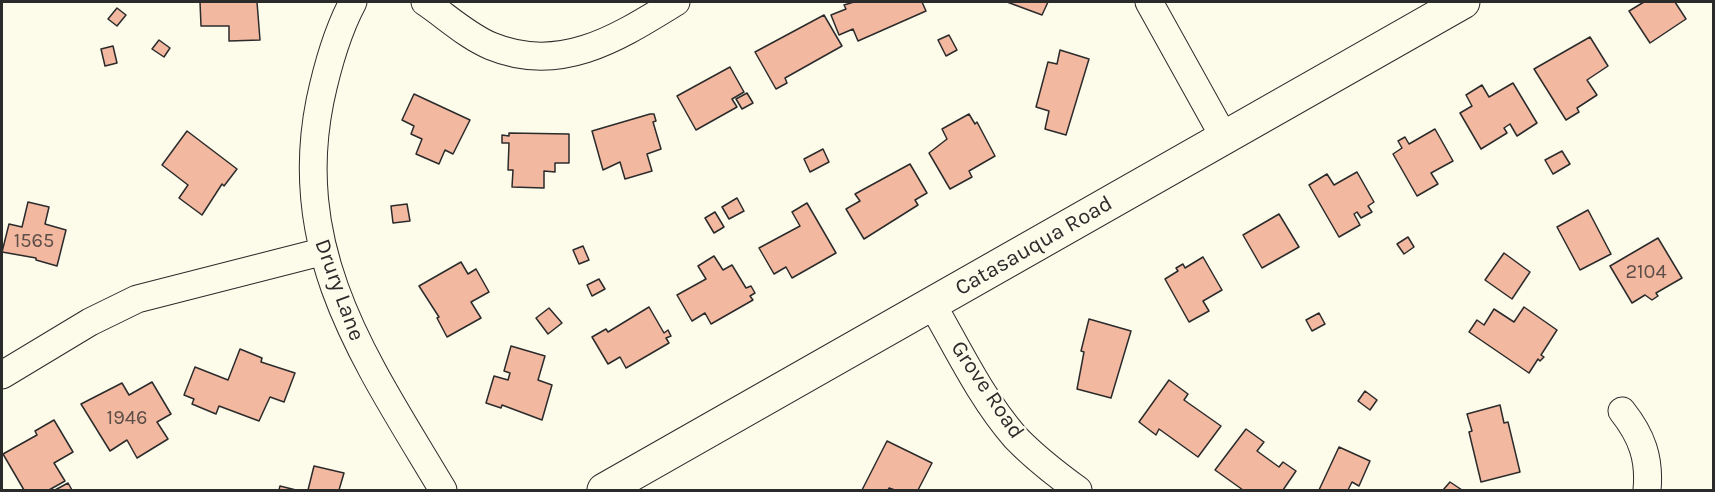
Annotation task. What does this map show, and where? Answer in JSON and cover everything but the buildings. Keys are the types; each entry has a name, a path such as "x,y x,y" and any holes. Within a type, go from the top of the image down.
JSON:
{"street":[{"name":"Drury Lane","path":"353,2 332,54 315,123 311,163 313,203 321,252 349,327 443,490"},
{"path":"425,2 490,45 532,54 560,55 603,44 629,32 676,2"},
{"path":"1149,2 1224,137"},
{"name":"Catasauqua Road","path":"604,490 1463,2"},
{"path":"2,375 90,322 137,299 321,252"},
{"name":"Grove Road","path":"932,304 986,397 1015,436 1050,470 1078,490"},
{"path":"1622,411 1635,427 1645,449 1649,472 1647,490"}]}
